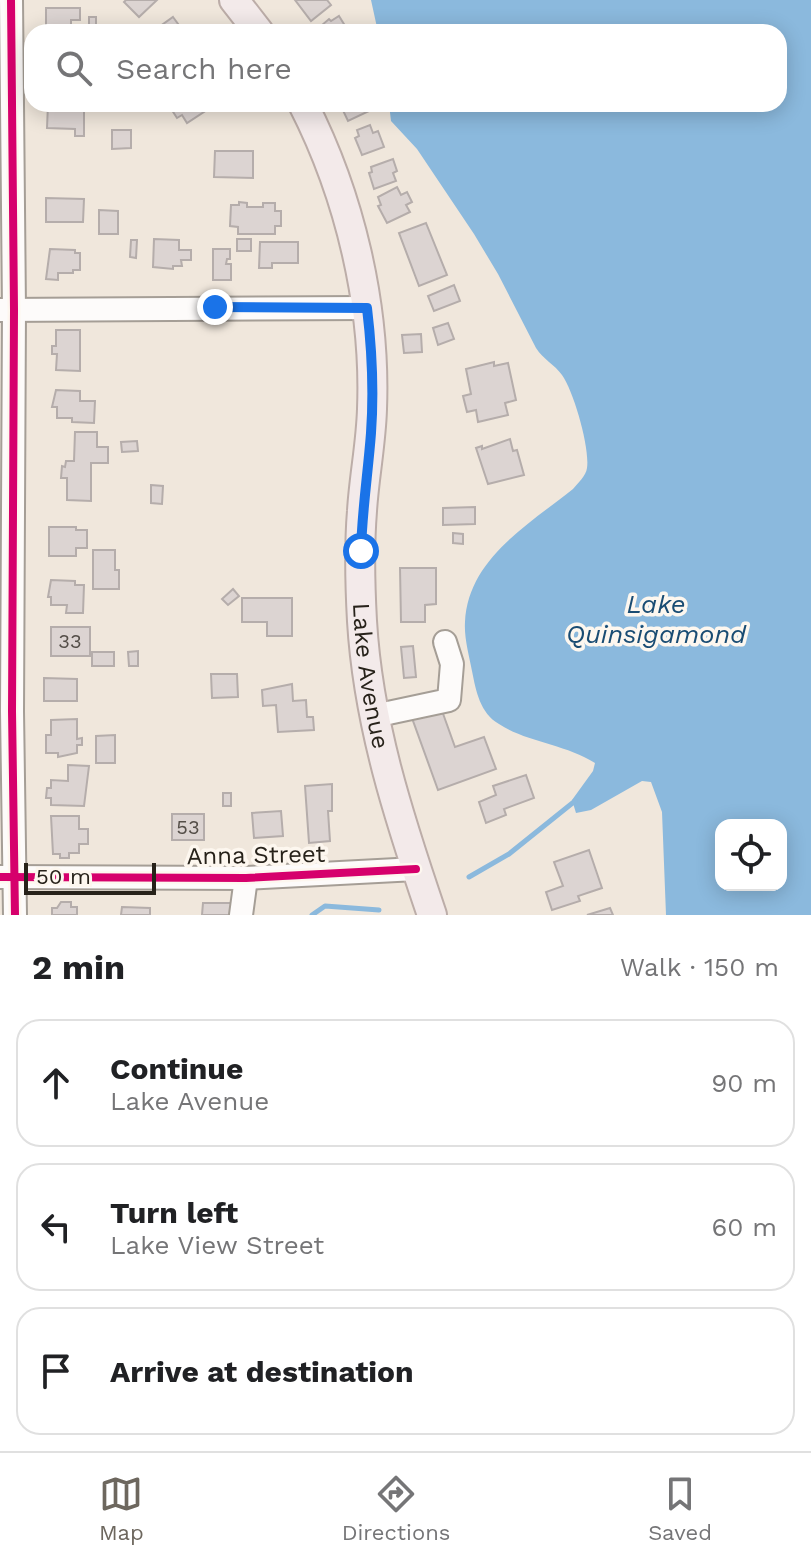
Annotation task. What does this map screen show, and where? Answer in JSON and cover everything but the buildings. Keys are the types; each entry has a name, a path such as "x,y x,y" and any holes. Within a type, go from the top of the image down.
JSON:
{"main road":[{"path":"234,0 253,24"},
{"name":"Lake Avenue","path":"307,112 333,171 367,308 373,391 362,510 364,650 374,716 391,791 432,915"}],"street":[{"path":"11,0 7,310 12,711 8,877 15,915"},
{"path":"7,310 367,308"},
{"path":"374,716 449,700 452,664 445,642"},
{"name":"Anna Street","path":"8,877 246,878 416,869"},
{"path":"241,915 246,878"}],"water":[{"name":"Lake Quinsigamond","path":"371,0 811,0 811,915 666,915 662,812 651,782 642,781 591,810 576,813 572,800 593,771 595,763 571,751 510,730 483,708 475,686 466,640 469,600 477,580 503,545 582,479 587,468 586,447 567,383 536,348 498,274 417,149 391,121 390,112 787,112 787,24 376,24"}],"waterway":[{"path":"469,877 509,854 575,801"},
{"path":"312,915 325,906 379,910"}],"cycle path":[{"path":"11,0 15,915"},
{"path":"0,877 246,878 416,869"}],"route":[{"path":"215,307 367,308 372,410 361,551"}]}
